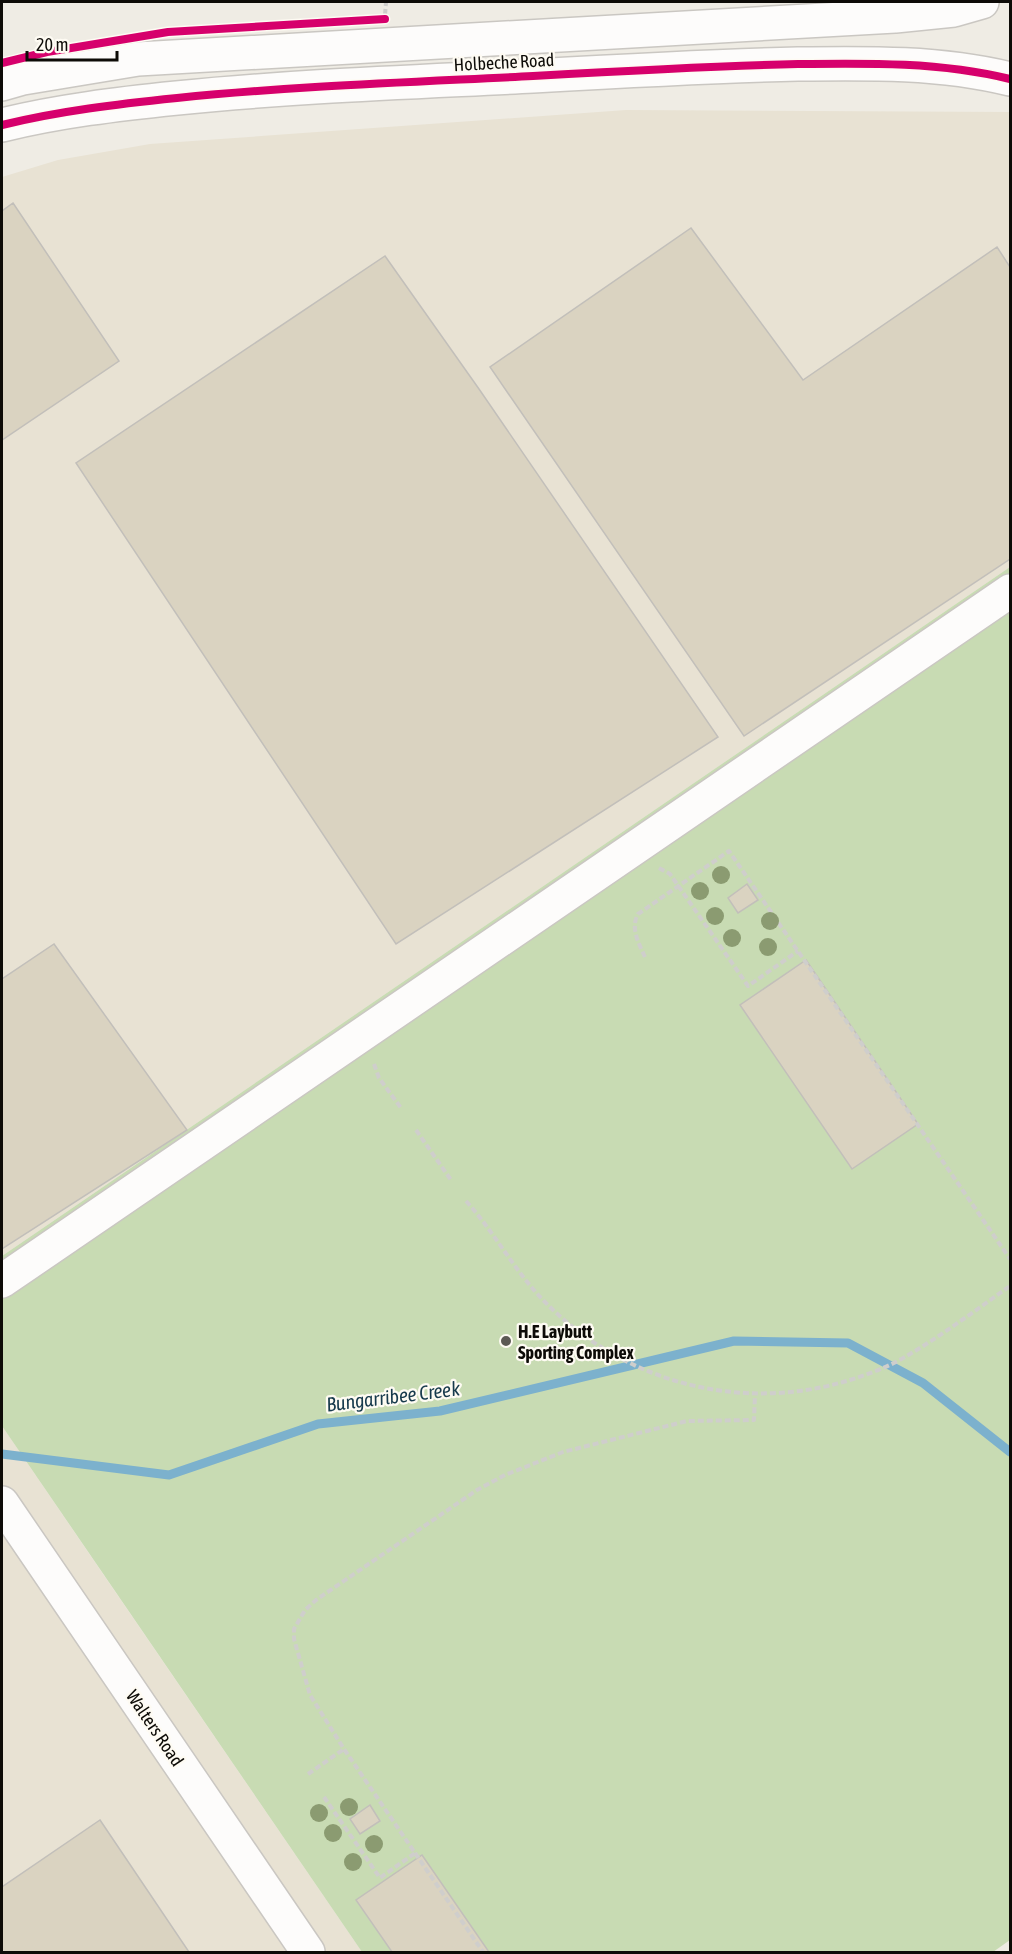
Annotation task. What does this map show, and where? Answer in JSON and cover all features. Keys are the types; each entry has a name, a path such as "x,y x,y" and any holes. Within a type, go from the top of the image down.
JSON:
{"street":[{"name":"Holbeche Road","path":"2,84 23,78 138,59 895,16 954,10 982,2"},
{"name":"Holbeche Road","path":"2,125 112,105 247,91 729,66 870,63 987,73 1011,79"},
{"path":"2,1281 1011,591"},
{"name":"Walters Road","path":"2,1503 308,1953"}],"path":[{"path":"374,19 385,18 386,2"},
{"path":"645,957 635,934 635,919 642,911 729,851 1011,1259"},
{"path":"649,868 657,867 670,874 748,986 798,951"},
{"path":"374,1061 379,1078 401,1108"},
{"path":"416,1130 451,1180"},
{"path":"466,1202 482,1218 530,1286 567,1323 607,1351 639,1369 664,1379 719,1391 755,1394 804,1391 833,1385 882,1368 904,1358 1011,1286"},
{"path":"483,1953 344,1749 310,1695 294,1639 294,1629 298,1620 316,1600 477,1490 541,1459 687,1421 754,1420 755,1394"},
{"path":"308,1774 344,1749"},
{"path":"324,1797 380,1878 415,1853"}],"shaded area":[{"path":"626,110 1010,112 1010,567 2,1256 2,177 58,160 150,144"},
{"path":"2,1426 105,1577 362,1952 2,1952"}],"green space":[{"name":"H.E Laybutt Sporting Complex","path":"1010,567 1010,1940 993,1952 362,1952 2,1426 2,1256"}],"building":[{"path":"13,203 119,361 2,440 2,211"},
{"path":"691,228 803,380 997,247 1010,267 1010,559 744,736 490,367"},
{"path":"385,256 718,737 396,944 76,463"},
{"path":"747,884 758,900 738,913 728,898"},
{"path":"54,944 187,1130 2,1249 2,979"},
{"path":"806,960 918,1124 852,1169 740,1005"},
{"path":"370,1805 380,1821 360,1834 350,1819"},
{"path":"100,1820 189,1952 2,1952 2,1887"},
{"path":"422,1855 489,1952 392,1952 356,1900"}],"waterway":[{"name":"Bungarribee Creek","path":"2,1454 169,1475 318,1424 440,1411 734,1341 848,1343 923,1383 1010,1452"}],"cycle path":[{"path":"2,63 47,52 168,32 385,19"},
{"path":"2,125 89,108 266,90 698,67 905,65 958,69 1010,79"}],"place":[{"name":"H.E Laybutt Sporting Complex","path":"506,1341"}]}
